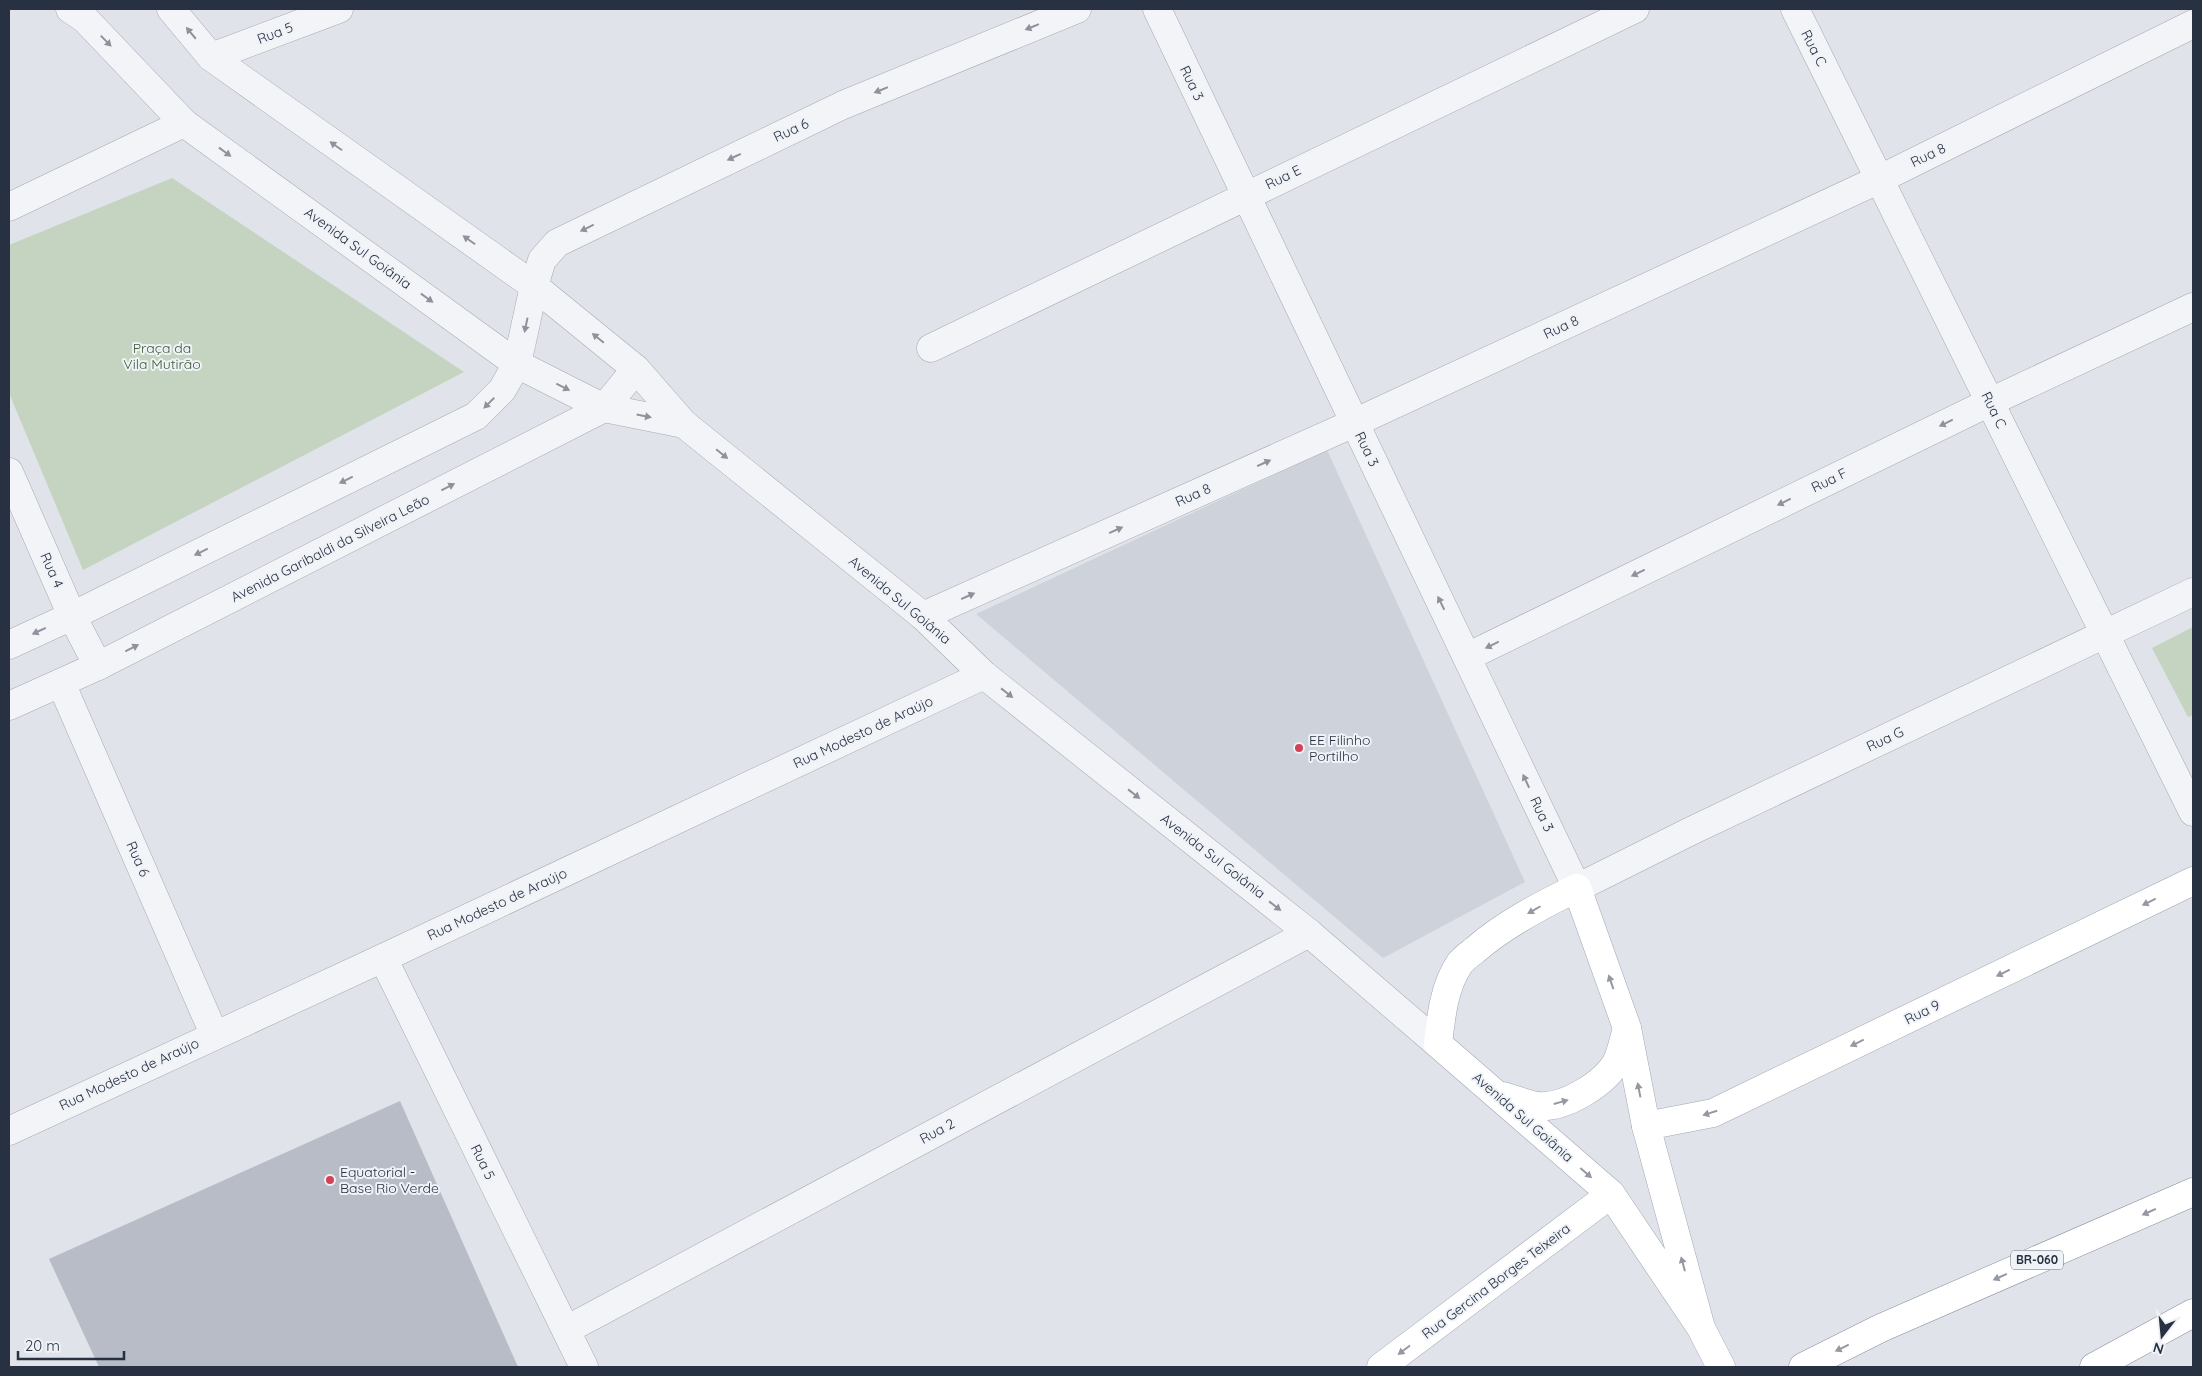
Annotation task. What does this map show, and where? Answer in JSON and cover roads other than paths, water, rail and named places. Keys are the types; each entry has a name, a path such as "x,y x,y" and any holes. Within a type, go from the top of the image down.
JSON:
{"main road":[{"name":"Rua 9","path":"1646,1126 1713,1113 2193,881"},
{"name":"Avenida Sul Goiânia","path":"1577,888 1627,1028 1646,1126 1701,1328"},
{"path":"1438,1044 1442,1011 1449,985 1461,962 1481,944 1516,920 1577,888"},
{"path":"1497,1094 1538,1106 1561,1103 1584,1093 1603,1079 1618,1060 1627,1028"},
{"name":"Avenida Sul Goiânia","path":"1438,1044 1611,1194 1701,1328 1721,1367"},
{"name":"BR-060","path":"1803,1367 1881,1328 2193,1192"},
{"name":"Rua Gercina Borges Teixeira","path":"1381,1367 1611,1194"},
{"path":"2094,1367 2193,1314"}],"street":[{"name":"Avenida Sul Goiânia","path":"70,9 85,19 184,122 517,364 604,408 684,424"},
{"name":"Avenida Sul Goiânia","path":"171,9 212,57 534,286 636,369 684,424 923,616 984,675 1309,933 1438,1044"},
{"name":"Rua 5","path":"212,57 339,9"},
{"name":"Rua 6","path":"517,364 534,286 542,260 557,243 843,106 1076,9"},
{"name":"Rua 3","path":"1157,9 1577,888"},
{"name":"Rua E","path":"931,348 1635,9"},
{"name":"Rua C","path":"1795,9 2193,812"},
{"name":"Rua 8","path":"923,616 1354,423 1880,179 2193,24"},
{"path":"9,207 184,122"},
{"name":"Rua F","path":"1467,657 1990,402 2193,307"},
{"path":"9,645 72,616 476,416 502,390 517,364"},
{"name":"Avenida Garibaldi da Silveira Leão","path":"9,706 98,666 604,408 636,369"},
{"name":"Rua 4","path":"9,472 72,616 98,666"},
{"name":"Rua G","path":"1577,888 1691,831 2193,592"},
{"name":"Rua Modesto de Araújo","path":"9,1131 984,675"},
{"name":"Rua 6","path":"61,683 214,1034"},
{"name":"Rua 2","path":"566,1330 1309,933"},
{"name":"Rua 5","path":"382,958 584,1367"}],"place":[{"name":"EE Filinho Portilho","path":"1299,748"},
{"name":"Equatorial - Base Rio Verde","path":"330,1180"}],"park label":[{"name":"Praça da Vila Mutirão","path":"162,356"}]}
